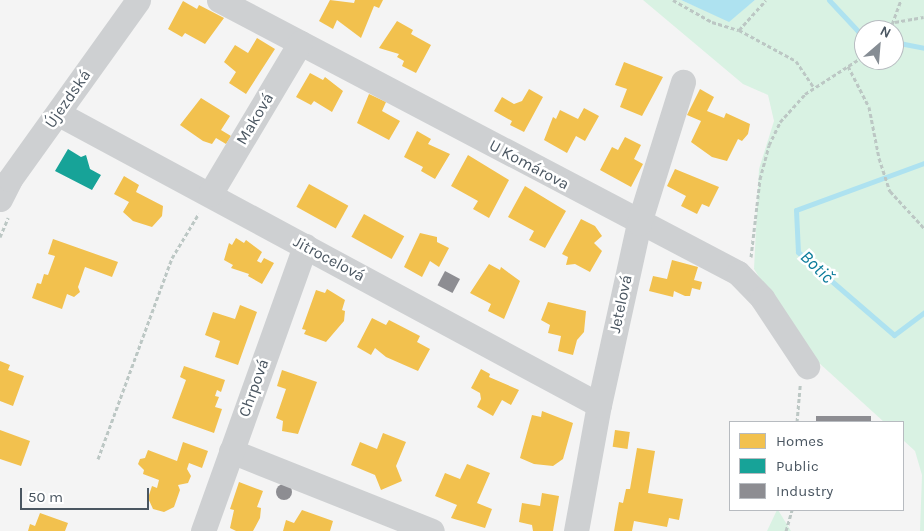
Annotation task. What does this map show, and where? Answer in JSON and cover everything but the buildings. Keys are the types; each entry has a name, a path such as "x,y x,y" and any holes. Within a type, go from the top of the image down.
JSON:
{"street":[{"name":"Újezdská","path":"0,199 10,179 59,114 138,0"},
{"name":"U Komárova","path":"219,0 748,280 804,362"},
{"name":"Maková","path":"210,194 300,43"},
{"name":"Jetelová","path":"576,531 599,405 638,223 684,82"},
{"name":"Jitrocelová","path":"59,114 599,405"},
{"name":"Chrpová","path":"202,531 305,246"},
{"path":"231,451 421,529"}],"path":[{"path":"672,0 712,22 739,30 796,61 814,88"},
{"path":"739,30 766,0"},
{"path":"895,20 900,0"},
{"path":"904,20 924,17"},
{"path":"748,280 760,179 769,145 780,122 814,88 854,62"},
{"path":"848,66 869,107 883,170 890,191 924,228"},
{"path":"98,459 172,258 210,194"},
{"path":"797,421 804,362"},
{"path":"786,531 792,511"}],"green space":[{"path":"643,0 681,0 729,21 755,0 924,0 924,531 920,531 922,475 915,451 904,441 904,421 883,421 807,352 754,269 759,169 774,121 768,95 743,84"},
{"path":"777,511 779,511 791,531 767,531"}],"water":[{"path":"681,0 755,0 729,22"}],"waterway":[{"path":"829,0 854,27"},
{"path":"904,44 924,48"},
{"name":"Botič","path":"924,163 796,210 798,252 894,335 924,312"}]}
